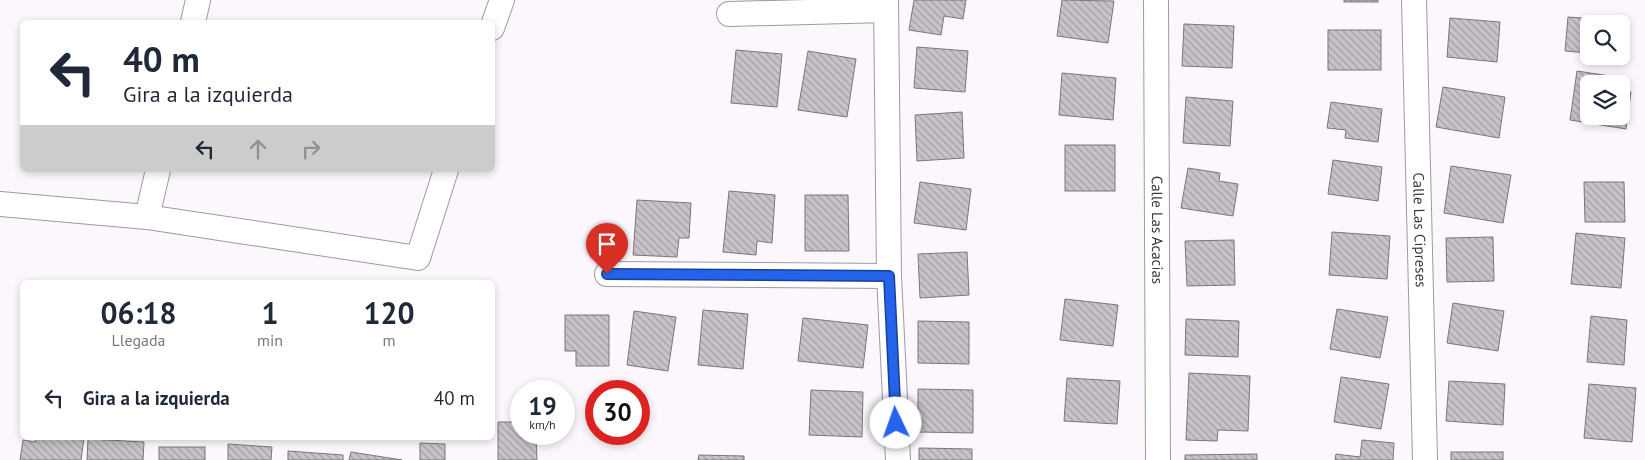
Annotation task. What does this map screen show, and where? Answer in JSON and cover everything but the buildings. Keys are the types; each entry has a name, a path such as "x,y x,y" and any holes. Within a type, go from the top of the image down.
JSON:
{"street":[{"path":"193,20 198,0"},
{"path":"495,20 502,0"},
{"name":"Calle Las Acacias","path":"1156,0 1158,460"},
{"name":"Calle Las Cipreses","path":"1414,0 1425,460"},
{"path":"729,14 886,5 889,276 898,460"},
{"path":"146,216 157,172"},
{"path":"0,204 146,216 418,258 445,172"},
{"path":"607,274 889,276"}],"route":[{"path":"607,274 889,276 896,423"}]}
